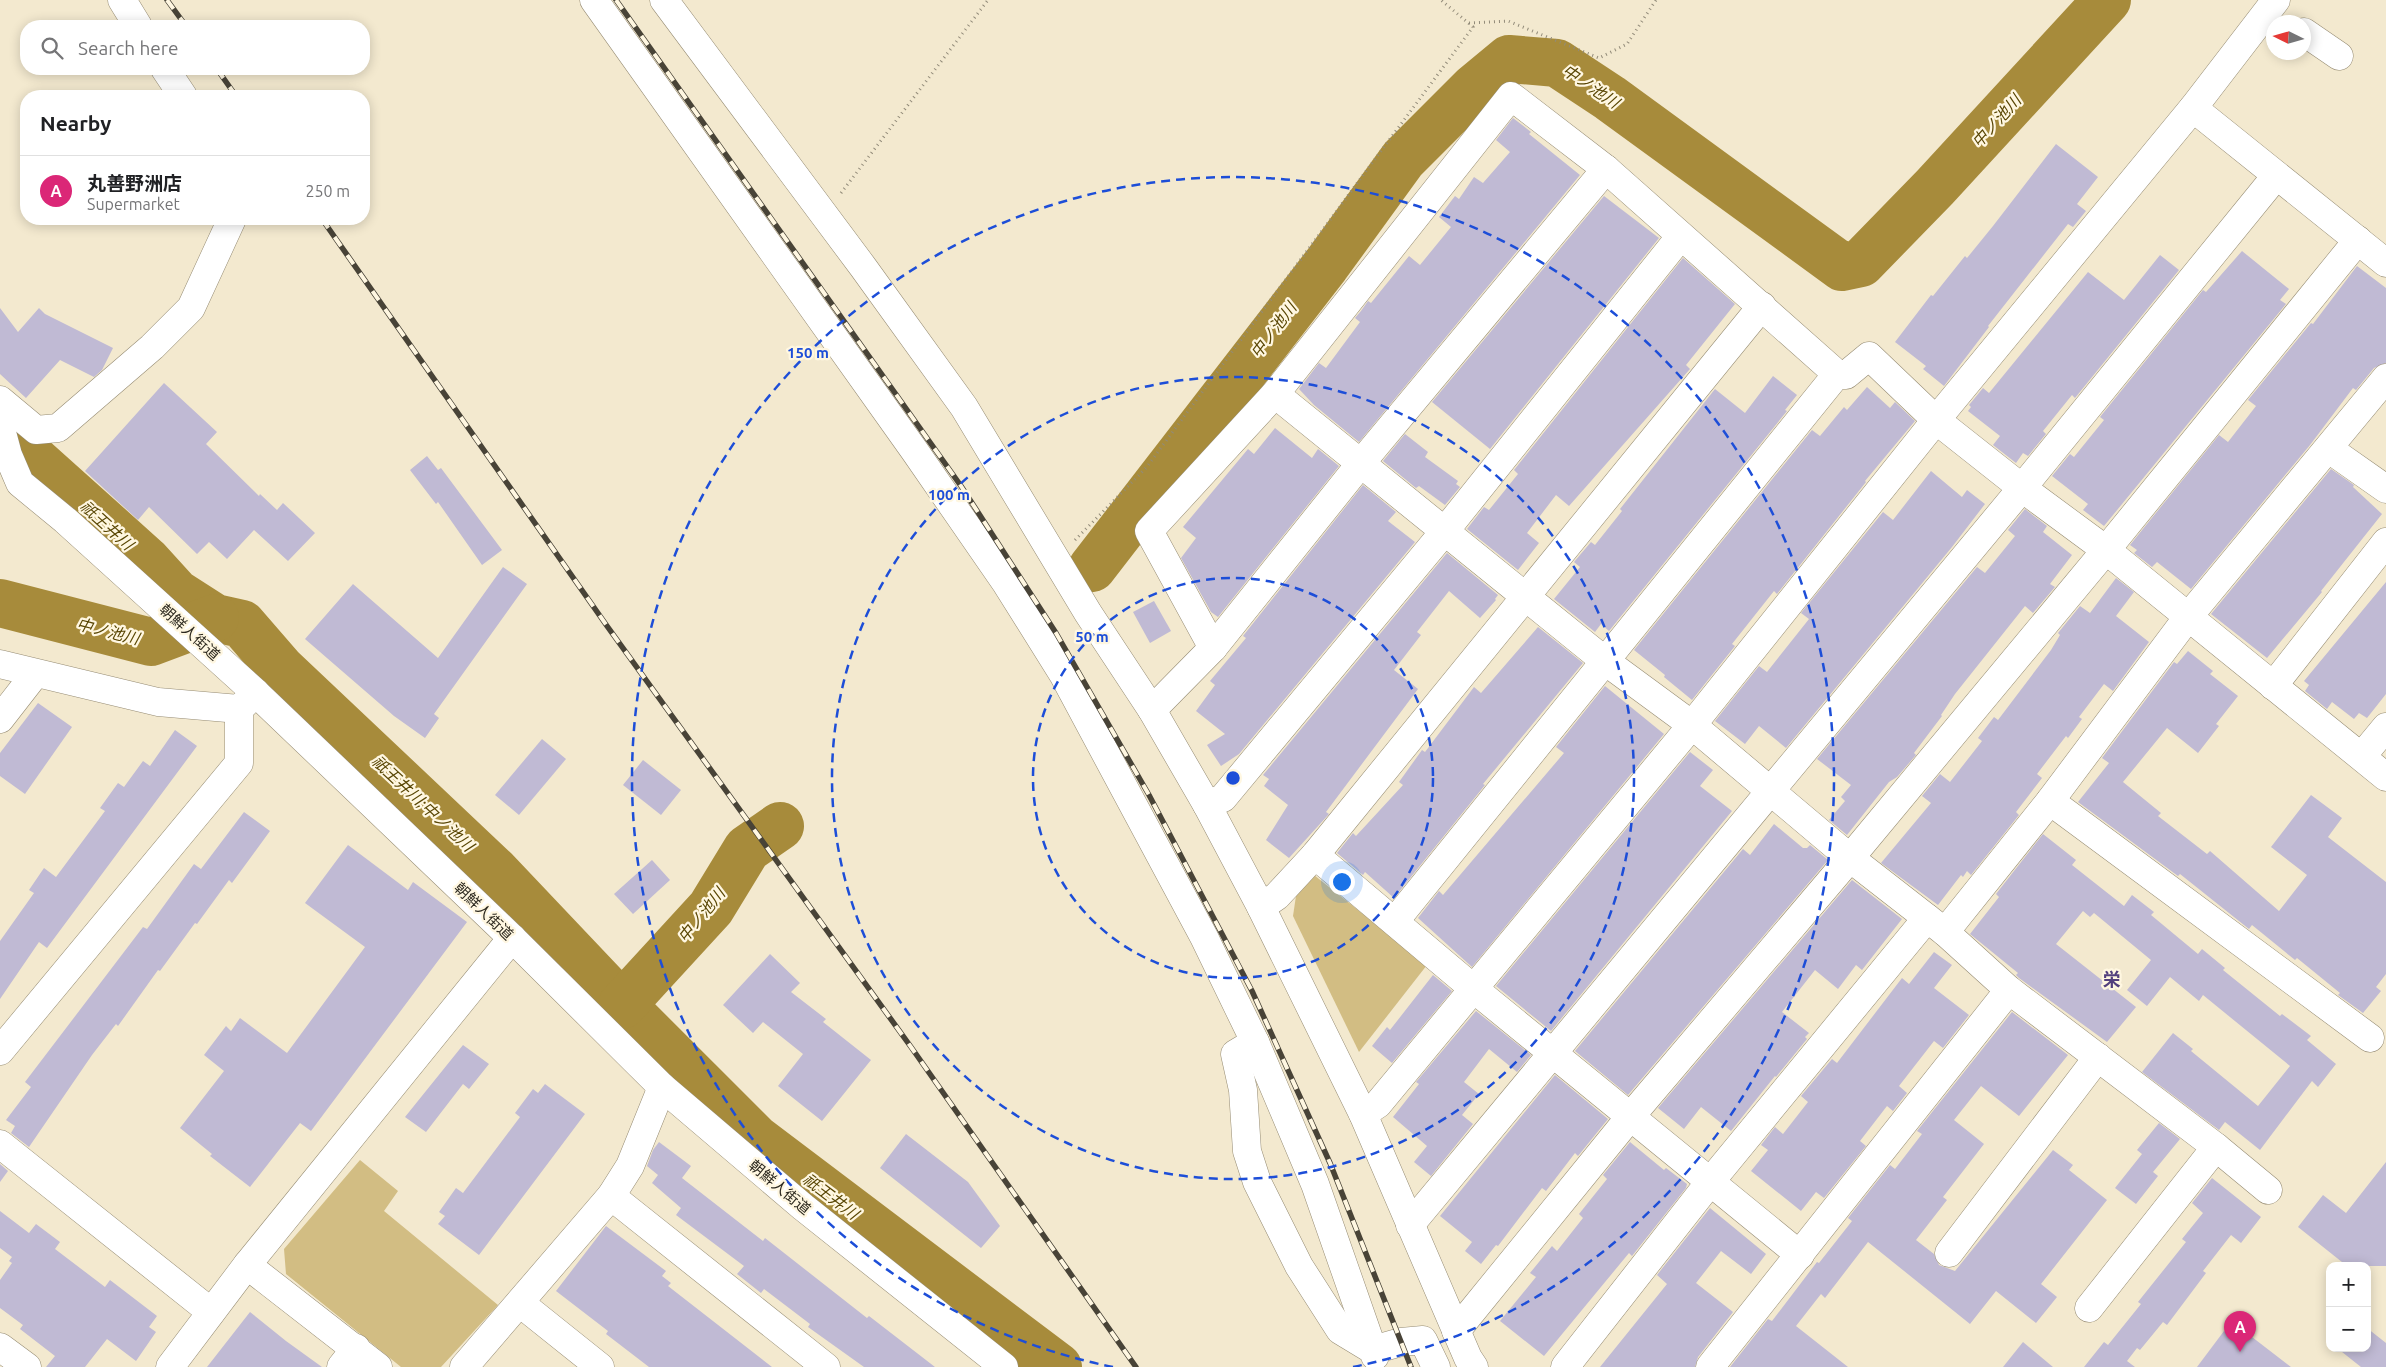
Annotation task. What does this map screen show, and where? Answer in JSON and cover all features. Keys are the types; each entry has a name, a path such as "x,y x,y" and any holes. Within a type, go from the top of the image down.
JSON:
{"street":[{"path":"122,0 134,20"},
{"path":"594,0 766,240 1011,591 1063,674 1204,936 1255,1042 1315,1184 1376,1359"},
{"path":"664,0 964,407 1055,561 1152,710 1208,805 1261,907 1362,1114 1456,1331 1474,1367"},
{"path":"1362,1114 1378,1104 1474,989 1692,725 1936,420 2193,108 2278,11"},
{"path":"2311,37 2339,56"},
{"path":"169,75 179,90"},
{"path":"1213,648 1149,531 1275,394 1511,96 1606,169 1680,237 1762,306 1837,374 1846,374 1869,356 1936,420 2022,488 2106,550 2386,777"},
{"path":"2193,108 2386,263"},
{"path":"1152,710 1213,648 1361,463 1606,169"},
{"path":"1410,1225 1554,1054 1770,789 2022,488 2276,176"},
{"path":"0,400 36,430 58,428 152,347 191,308 229,225"},
{"path":"1208,805 1223,798 1444,532 1680,237"},
{"path":"1456,1331 1630,1117 1850,858 2106,550 2358,240"},
{"path":"1261,907 1277,896 1315,854 1762,306"},
{"path":"1395,921 1837,374"},
{"path":"1565,1367 1710,1182 1936,925 2050,801 2188,617 2386,378"},
{"path":"1275,394 1605,661 1692,725 1850,858 1936,925 2009,990 2216,1147 2268,1190"},
{"name":"朝鮮人街道","path":"0,425 8,456 20,482 220,660 248,701 512,938 662,1087 803,1207 1003,1367"},
{"path":"2329,449 2386,489"},
{"path":"2273,686 2386,542"},
{"path":"0,664 35,674 158,702 248,701 239,763 0,1051"},
{"path":"0,719 35,674"},
{"path":"2362,756 2386,727"},
{"path":"2050,801 2370,1038"},
{"path":"1315,854 1474,989 1800,1256"},
{"path":"170,1367 246,1265 512,938"},
{"path":"1710,1367 1800,1256 2009,990"},
{"path":"1255,1042 1235,1054 1243,1090 1247,1151 1257,1182 1299,1266 1340,1330 1376,1359"},
{"path":"1949,1253 2098,1057"},
{"path":"464,1367 611,1196 630,1166 662,1087"},
{"path":"0,1144 211,1312"},
{"path":"2089,1308 2216,1147"},
{"path":"611,1196 826,1367"},
{"path":"246,1265 349,1358 378,1367"},
{"path":"520,1304 600,1367"},
{"path":"1376,1359 1401,1342 1423,1340 1436,1367"},
{"path":"0,1346 27,1367"}],"path":[{"path":"824,215 988,0"},
{"path":"1055,561 1146,468 1473,28 1441,0"},
{"path":"1468,23 1508,21 1599,58 1627,44 1656,0"}],"shaded area":[{"path":"1314,875 1427,965 1359,1052 1293,916 1296,896"},
{"path":"360,1160 398,1191 384,1211 498,1305 441,1367 401,1367 286,1274 284,1249"}],"building":[{"path":"1513,118 1531,132 1529,134 1580,175 1359,442 1314,405 1299,389 1319,363 1326,368 1360,322 1355,318 1368,301 1371,303 1409,256 1420,265 1451,227 1439,217 1455,196 1459,199 1474,177 1483,183 1510,152 1496,140"},
{"path":"2056,144 2098,177 2077,204 2086,211 2073,227 2068,224 1988,326 1944,386 1923,369 1926,366 1895,342 1931,295 1933,296 1965,256 1967,258"},
{"path":"1604,196 1659,238 1490,449 1432,402"},
{"path":"2242,251 2289,289 2280,300 2286,304 2104,526 2083,510 2088,504 2052,476 2070,454 2074,457 2104,420 2100,417 2203,290 2206,292"},
{"path":"2160,255 2179,270 2075,398 2072,395 2043,431 2046,434 2028,456 2023,453 2016,463 1993,445 2000,436 1968,411 1971,407 1969,405 1983,388 1989,393 2088,272 2124,300"},
{"path":"1683,258 1735,304 1686,365 1690,369 1569,506 1556,495 1527,533 1539,543 1518,570 1467,529 1484,507 1489,510 1518,474 1514,470"},
{"path":"2357,266 2386,288 2386,363 2374,368 2356,390 2353,388 2310,445 2191,589 2157,562 2152,567 2134,553 2137,550 2130,545 2219,435 2228,442 2256,406 2248,400 2311,323 2313,324"},
{"path":"0,308 18,332 39,308 45,314 113,348 102,370 94,377 60,360 26,398 0,374"},
{"path":"1773,376 1797,395 1785,410 1787,411 1609,631 1601,624 1595,632 1554,599 1580,567 1574,562 1591,542 1595,545 1622,511 1620,509 1715,389 1745,413"},
{"path":"164,383 217,432 206,444 259,496 260,494 277,510 283,503 315,533 288,561 254,530 227,559 209,542 197,554 149,507 138,520 85,471"},
{"path":"1867,387 1890,408 1895,402 1915,421 1865,481 1777,594 1774,591 1732,644 1735,646 1692,700 1634,650 1812,430 1820,436 1844,407 1847,410"},
{"path":"1275,428 1312,458 1318,449 1339,466 1218,617 1211,612 1181,558 1196,538 1183,527 1248,449 1254,454"},
{"path":"1405,434 1428,452 1425,457 1458,481 1456,484 1460,487 1445,505 1419,486 1416,488 1383,461"},
{"path":"427,456 438,470 441,468 502,550 482,565 438,502 436,504 410,470"},
{"path":"2331,469 2354,485 2353,487 2382,514 2322,592 2267,658 2211,614"},
{"path":"1931,471 1962,497 1967,490 1985,504 1952,547 1786,748 1759,726 1745,744 1715,721 1759,666 1767,672 1809,619 1801,613 1883,512 1893,520"},
{"path":"1363,485 1396,512 1388,521 1415,542 1239,754 1221,766 1207,745 1225,734 1196,711 1215,685 1210,681 1246,638 1243,636"},
{"path":"2025,509 2047,526 2043,532 2072,555 2050,584 2055,587 2033,613 2025,606 1955,694 1942,716 1914,753 1916,755 1897,777 1889,782 1847,835 1829,820 1845,801 1841,797 1851,785 1817,759 1977,567 1985,573 2015,536 2008,530"},
{"path":"1447,553 1498,595 1496,600 1480,618 1449,591 1417,632 1421,635 1394,670 1418,689 1326,812 1329,814 1289,858 1266,840 1288,805 1264,786 1269,779 1263,775"},
{"path":"503,567 527,584 434,714 439,718 425,738 394,716 305,639 353,584 438,658"},
{"path":"2116,578 2134,592 2116,616 2149,642 2113,691 2104,684 2079,717 2082,719 2068,738 2066,736 2037,774 2042,778 2016,812 2019,815 1971,875 1967,871 1963,877 1961,875 1938,905 1881,863 1931,803 1922,796 1940,774 1950,782 1982,741 1978,738 1994,717 1998,720 2051,650 2060,635 2058,633 2080,606 2090,613"},
{"path":"2386,582 2386,694 2367,718 2359,713 2354,719 2332,702 2327,709 2305,691 2309,685 2304,681"},
{"path":"1154,601 1171,631 1150,643 1133,612"},
{"path":"1538,627 1583,663 1483,784 1485,785 1394,898 1365,872 1363,875 1337,853 1353,833 1356,836 1403,785 1399,782 1422,750 1425,752 1474,687 1481,693"},
{"path":"2188,651 2213,671 2210,674 2238,696 2216,724 2219,726 2198,753 2167,728 2123,782 2161,813 2158,816 2207,854 2210,851 2279,911 2307,875 2271,847 2311,795 2342,818 2328,837 2386,882 2386,974 2376,987 2381,991 2363,1013 2338,995 2340,993 2297,958 2295,960 2252,925 2249,929 2180,874 2178,876 2078,802 2109,763 2102,758 2174,662 2177,664"},
{"path":"1605,686 1664,734 1472,967 1418,918 1439,891 1443,895 1564,753 1556,747"},
{"path":"38,703 72,727 25,794 0,776 0,753"},
{"path":"175,730 197,746 47,948 39,942 0,999 0,941 34,893 29,890 44,868 56,877 105,811 100,808 118,783 124,787 143,761 150,766"},
{"path":"542,739 566,759 519,815 495,795"},
{"path":"1690,752 1713,770 1700,786 1732,811 1551,1031 1496,986"},
{"path":"643,760 681,790 661,815 623,785"},
{"path":"244,812 270,831 232,883 229,880 160,971 158,970 118,1026 116,1024 92,1055 29,1147 11,1133 15,1126 6,1120 31,1087 25,1082 143,927 147,929 194,864 201,869"},
{"path":"1774,824 1803,848 1807,848 1810,845 1828,860 1628,1095 1575,1051 1743,849 1750,855"},
{"path":"2043,834 2076,860 2072,865 2124,906 2132,895 2154,912 2151,915 2198,954 2202,949 2225,968 2223,970 2280,1016 2282,1014 2311,1036 2307,1040 2336,1064 2318,1087 2312,1081 2260,1150 2225,1122 2219,1130 2142,1072 2173,1033 2193,1049 2191,1051 2258,1106 2290,1066 2203,995 2199,1001 2170,977 2147,1006 2127,990 2151,960 2094,913 2090,917 2083,911 2056,944 2136,1007 2107,1042 2019,978 2016,975 2018,973 1970,934 1999,897 1996,894"},
{"path":"348,845 408,890 413,882 467,922 311,1131 300,1123 250,1187 210,1156 212,1154 180,1128 224,1071 204,1055 226,1026 231,1031 240,1018 287,1053 365,947 305,903"},
{"path":"652,860 670,880 633,914 614,894"},
{"path":"1852,880 1902,919 1862,970 1856,965 1838,989 1815,970 1782,1012 1809,1033 1805,1037 1807,1039 1731,1131 1701,1107 1684,1129 1658,1108"},
{"path":"1934,952 1952,965 1934,988 1969,1015 1943,1048 1934,1041 1899,1086 1907,1093 1893,1111 1887,1106 1860,1141 1866,1146 1824,1198 1816,1192 1801,1211 1751,1171 1768,1150 1761,1145 1775,1127 1783,1134 1808,1102 1801,1096 1832,1059 1837,1063 1902,978 1909,984"},
{"path":"770,954 800,983 791,992 826,1019 823,1022 871,1060 822,1121 778,1086 803,1054 763,1022 753,1033 723,1005"},
{"path":"1433,975 1452,991 1392,1063 1372,1046 1387,1027 1390,1030"},
{"path":"1476,1011 1531,1055 1517,1072 1489,1049 1464,1082 1479,1094 1462,1115 1473,1124 1431,1176 1414,1162 1427,1146 1393,1117 1419,1084 1416,1082"},
{"path":"2012,1012 2068,1055 2019,1116 1981,1086 1954,1120 1984,1144 1943,1197 1947,1200 1916,1240 1934,1254 1939,1265 1955,1271 2053,1150 2073,1165 2069,1170 2107,1200 2041,1284 2057,1297 2036,1323 1996,1291 1970,1324 1868,1242 1825,1298 1821,1294 1796,1326 1848,1367 1730,1367 1768,1319 1772,1321 1817,1262 1819,1263 1852,1221 1848,1218 1890,1165 1895,1169 1922,1134 1917,1131"},
{"path":"463,1045 489,1064 469,1089 463,1084 426,1132 405,1117"},
{"path":"1555,1075 1608,1119 1578,1156 1575,1153 1546,1191 1542,1188 1498,1246 1496,1245 1481,1264 1465,1251 1472,1242 1440,1216"},
{"path":"545,1084 585,1114 479,1255 438,1224 445,1216 439,1212 456,1188 463,1193 520,1117 515,1113 533,1089 538,1093"},
{"path":"2159,1123 2180,1139 2153,1172 2158,1176 2136,1204 2115,1188 2142,1154 2137,1150"},
{"path":"906,1134 968,1182 1000,1226 981,1248 880,1168"},
{"path":"659,1142 691,1166 682,1178 763,1241 765,1238 867,1318 869,1316 935,1367 864,1367 808,1327 810,1324 764,1289 761,1293 737,1274 744,1266 676,1215 681,1208 652,1183 658,1175 647,1166 653,1150"},
{"path":"1630,1142 1664,1170 1666,1168 1687,1184 1686,1188 1632,1256 1629,1253 1544,1356 1500,1321 1536,1277 1530,1273 1552,1246 1557,1251 1583,1218 1579,1214 1607,1179 1603,1175"},
{"path":"2386,1162 2386,1266 2371,1266 2371,1262 2342,1262 2298,1227 2323,1195 2346,1213"},
{"path":"0,1164 8,1171 0,1182"},
{"path":"2212,1178 2261,1217 2241,1243 2231,1235 2203,1271 2206,1273 2167,1325 2163,1322 2140,1350 2137,1348 2127,1361 2135,1367 2084,1367 2104,1342 2108,1345 2141,1304 2138,1302 2186,1242 2182,1239 2203,1213 2192,1203"},
{"path":"1710,1208 1766,1254 1751,1274 1721,1251 1696,1283 1733,1312 1698,1357 1695,1367 1600,1367 1667,1284 1657,1275"},
{"path":"0,1211 29,1233 36,1224 60,1242 55,1249 105,1287 110,1280 157,1316 149,1327 156,1332 136,1361 107,1339 85,1367 46,1367 55,1356 20,1329 23,1325 0,1308 0,1280 12,1263 9,1261 12,1257 0,1248"},
{"path":"606,1226 666,1271 662,1276 671,1283 668,1286 772,1367 649,1367 606,1334 608,1331 556,1291"},
{"path":"250,1312 286,1341 322,1367 207,1367"},
{"path":"2239,1327 2291,1367 2197,1367 2224,1331 2232,1337"},
{"path":"2371,1331 2386,1343 2386,1367 2361,1367 2342,1352 2371,1352"},
{"path":"2023,1342 2053,1367 2003,1367"}],"waterway":[{"name":"中ノ池川","path":"1092,568 1326,265 1403,159 1474,88 1509,59 1557,63 1610,98 1842,267 1861,263 1935,187 2107,0"},
{"name":"祇王井川;中ノ池川","path":"0,429 146,560 176,593 215,618 242,624 281,669 495,871 622,1005 756,1139 1058,1367"},
{"name":"中ノ池川","path":"0,603 151,642 215,618"},
{"name":"中ノ池川","path":"622,1005 711,908 747,849 780,826"}],"railway":[{"path":"167,0 182,20"},
{"path":"616,0 961,486 1056,633 1149,795 1252,991 1330,1163 1411,1367"},
{"path":"221,75 232,90"},
{"path":"326,225 607,626 911,1047 1136,1367"}],"place":[{"name":"丸善野洲店","path":"2240,1352"}],"district":[{"name":"栄","path":"2112,979"}],"water label":[{"name":"祇王井川","path":"107,525"},
{"name":"祇王井川","path":"831,1196"}]}
